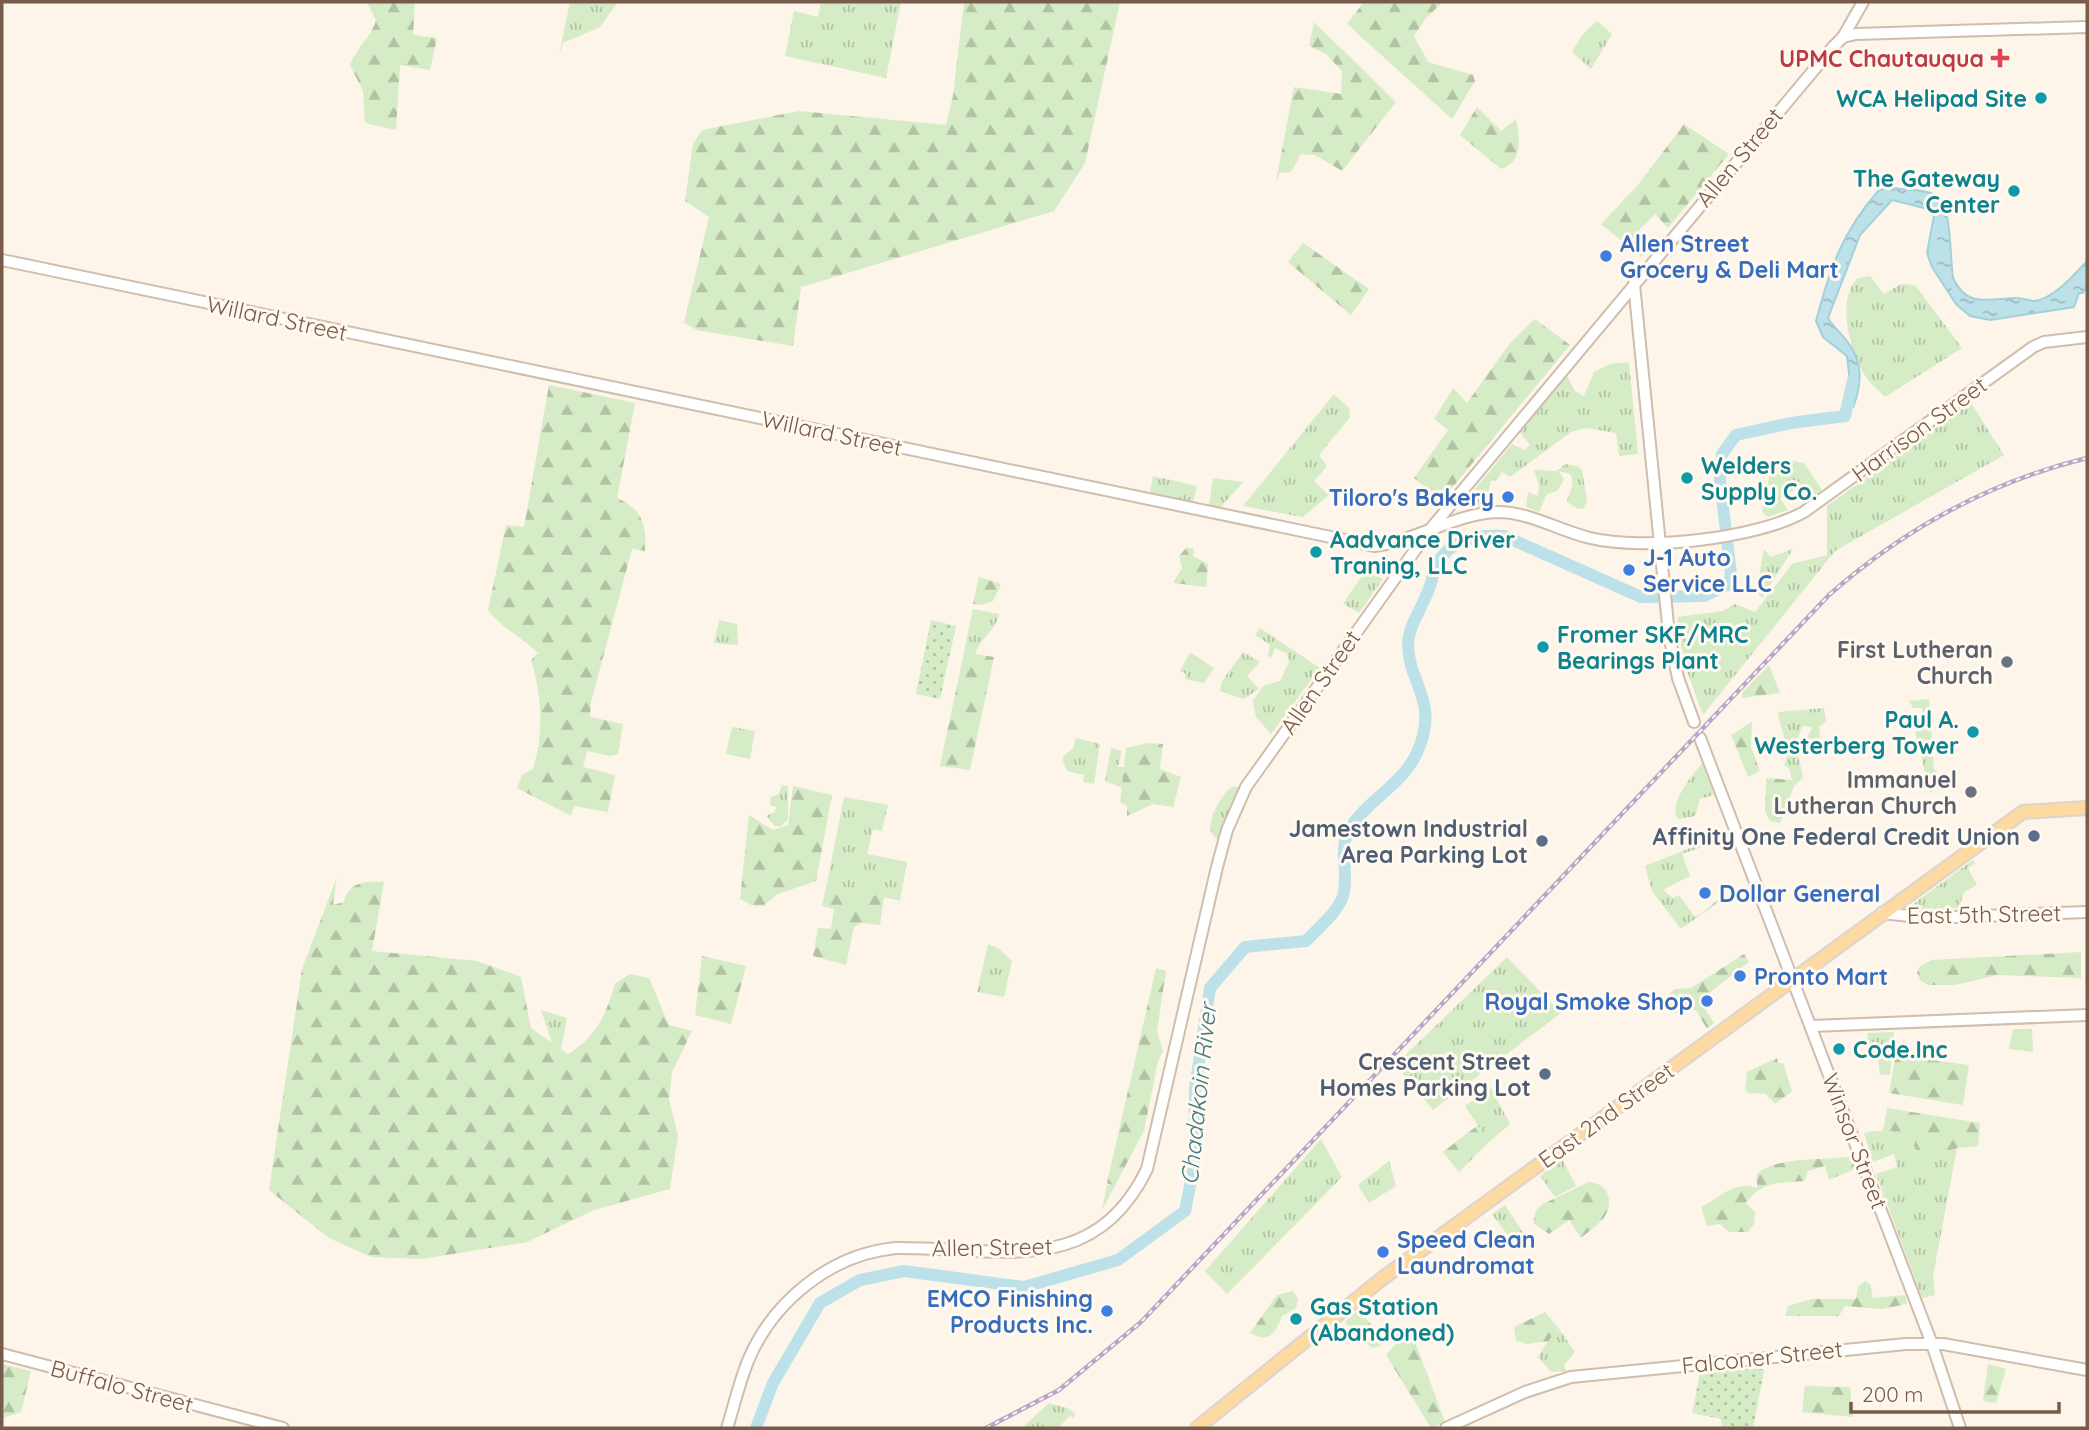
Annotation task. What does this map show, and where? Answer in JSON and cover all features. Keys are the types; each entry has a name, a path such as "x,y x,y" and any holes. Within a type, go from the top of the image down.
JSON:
{"main road":[{"name":"East 2nd Street","path":"1197,1428 1383,1278 2022,812 2087,808"}],"street":[{"name":"Allen Street","path":"727,1428 748,1362 767,1328 802,1289 848,1259 875,1250 896,1248 1050,1249 1089,1236 1121,1212 1147,1168 1216,867 1240,799 1329,667 1427,532 1843,37 1863,2"},
{"path":"1843,37 1856,34 2087,27"},
{"name":"Willard Street","path":"2,260 1367,546 1382,545 1485,514 1505,513 1593,539 1660,542"},
{"path":"1634,284 1634,307 1668,619 1678,678 1694,722"},
{"path":"1623,298 1634,307"},
{"path":"1623,298 1630,314 1632,331 1638,332"},
{"name":"Harrison Street","path":"1660,542 1753,531 1804,512 2033,347 2044,342 2087,337"},
{"name":"Winsor Street","path":"1700,738 1794,976 1933,1344 1960,1428"},
{"name":"East 5th Street","path":"1882,913 1923,918 2087,912"},
{"path":"1812,1026 2087,1015"},
{"name":"Falconer Street","path":"1446,1428 1532,1389 1571,1377 1886,1345 1933,1344 2087,1370"},
{"name":"Buffalo Street","path":"2,1354 283,1428"}],"green space":[{"path":"367,2 415,2 413,35 437,38 430,70 400,65 396,130 365,123 363,91 350,65 376,21"},
{"path":"570,2 618,2 600,27 563,43 559,55"},
{"path":"821,2 901,2 886,78 785,56 794,11 818,17"},
{"path":"964,2 1120,2 1085,163 1054,211 801,287 793,346 697,330 684,323 709,217 685,201 693,144 702,130 799,111 946,125 953,96"},
{"path":"1364,2 1443,2 1426,18 1414,36 1428,62 1473,75 1475,81 1452,119 1347,24"},
{"path":"1597,21 1612,34 1591,69 1572,52 1582,35"},
{"path":"1314,22 1396,102 1342,171 1315,155 1301,154 1291,172 1280,173 1276,181 1294,87 1341,94 1342,71 1326,54 1309,46"},
{"path":"1477,107 1501,131 1516,119 1518,148 1508,166 1501,169 1460,135"},
{"path":"1684,124 1729,154 1668,228 1655,214 1639,230 1651,242 1641,257 1601,224 1638,185"},
{"path":"1303,243 1369,289 1351,315 1288,262"},
{"path":"1870,276 1884,294 1901,284 1915,285 1962,348 1885,397 1868,380 1860,367 1851,341 1846,312 1851,287 1858,278"},
{"path":"1535,319 1570,345 1442,500 1414,478 1448,430 1434,419 1453,388 1467,403 1510,343"},
{"path":"1629,362 1638,454 1619,456 1616,433 1586,428 1571,432 1510,477 1502,472 1497,480 1491,481 1485,506 1476,506 1475,489 1512,444 1525,450 1530,445 1520,432 1567,376 1575,391 1584,396 1594,372 1610,364"},
{"path":"549,385 635,403 617,498 637,513 645,533 645,551 632,549 591,702 590,717 623,724 618,754 611,756 587,751 583,767 615,775 608,812 574,806 571,816 517,788 522,775 533,769 537,756 539,701 531,660 538,653 488,610 506,525 524,527"},
{"path":"1334,394 1349,408 1350,417 1319,455 1327,466 1314,481 1329,495 1303,517 1243,506"},
{"path":"1971,403 2004,455 1835,551 1703,715 1684,663 1677,617 1723,611 1735,604 1755,612 1792,564 1827,555 1827,506"},
{"path":"1788,460 1804,463 1822,490 1804,502 1795,489 1780,498 1788,510 1768,517 1762,512 1770,473"},
{"path":"1565,464 1577,466 1582,470 1587,501 1584,508 1578,509 1567,502 1572,478 1570,474 1559,471 1564,480 1557,491 1547,494 1539,512 1526,507 1528,492 1538,496 1539,484 1534,470 1557,471"},
{"path":"1153,476 1197,486 1193,502 1150,493"},
{"path":"1213,478 1243,482 1220,508 1209,506"},
{"path":"1187,547 1194,549 1193,556 1208,564 1206,587 1173,583 1182,568 1179,556"},
{"path":"1764,549 1771,557 1793,549 1762,598 1756,592"},
{"path":"1367,568 1383,579 1359,613 1343,604"},
{"path":"979,577 1001,584 993,601 982,605 973,604"},
{"path":"973,609 999,614 975,654 964,652"},
{"path":"719,620 737,624 738,645 714,643"},
{"path":"931,620 956,626 940,699 916,694"},
{"path":"1260,628 1320,668 1271,734 1256,717 1253,701 1263,686 1280,681 1289,662 1287,654 1275,648 1271,658 1268,655 1270,645 1255,635"},
{"path":"964,652 994,657 970,770 940,766"},
{"path":"1190,652 1214,668 1204,683 1185,679 1186,674 1180,671"},
{"path":"1243,652 1260,662 1247,676 1259,689 1243,699 1220,691 1222,681"},
{"path":"1769,665 1780,693 1742,698 1743,692"},
{"path":"1929,699 1934,769 1945,782 1930,793 1915,732 1925,728 1922,708 1913,708 1909,701"},
{"path":"1824,708 1826,722 1819,727 1821,751 1818,751 1816,740 1805,742 1812,727 1802,726 1796,744 1803,778 1794,786 1789,769 1784,765 1787,753 1778,712"},
{"path":"1752,722 1751,747 1760,771 1748,777 1731,735"},
{"path":"732,727 755,731 750,759 726,754"},
{"path":"1076,738 1100,744 1094,784 1083,782 1084,775 1067,771 1062,758 1073,748"},
{"path":"1148,743 1163,744 1160,769 1181,777 1173,807 1153,804 1127,816 1127,806 1120,802 1126,748"},
{"path":"1111,748 1122,751 1118,767 1124,767 1122,788 1105,781"},
{"path":"1702,763 1714,795 1700,799 1695,816 1678,819 1676,805 1679,798 1687,782"},
{"path":"1766,778 1792,780 1794,786 1780,823 1770,821 1765,811"},
{"path":"782,785 788,786 788,819 781,826 775,826 766,816 775,812 776,807 770,805 771,797 779,794"},
{"path":"793,786 832,795 816,881 778,894 763,906 751,905 740,899 749,815 773,830 788,825"},
{"path":"1232,787 1242,787 1218,841 1211,832 1211,821 1220,801"},
{"path":"844,797 888,805 882,831 873,829 867,854 907,862 900,901 827,883"},
{"path":"1728,833 1732,844 1723,848 1722,840 1682,854 1690,876 1663,890 1673,898 1679,895 1694,916 1701,914 1723,895 1725,898 1682,928 1680,928 1652,891 1645,866"},
{"path":"1973,860 1975,863 1968,868 1977,885 1964,892 1959,908 1905,910"},
{"path":"337,877 333,905 344,902 354,886 384,882 372,951 477,961 521,977 531,1028 568,1054 593,1033 608,1006 615,984 630,974 649,978 669,1025 692,1031 672,1072 669,1099 678,1136 670,1189 594,1210 527,1242 422,1259 371,1257 329,1238 269,1190 302,969"},
{"path":"827,883 884,897 880,925 862,923 854,927 846,965 813,956 818,928 831,929 834,909 822,906"},
{"path":"988,944 998,948 1012,961 1004,997 977,992"},
{"path":"2081,952 2081,978 1998,975 1955,985 1928,985 1921,981 1917,973 1920,966 1932,960"},
{"path":"1744,954 1749,962 1700,1000 1714,1023 1707,1029 1696,1010 1674,1013 1663,999 1675,989 1691,988"},
{"path":"702,956 746,966 731,1024 695,1015"},
{"path":"1507,957 1561,1013 1433,1110 1395,1065"},
{"path":"1156,968 1166,971 1157,1031 1163,1051 1158,1061 1144,1131 1102,1210 1107,1185 1111,1185 1107,1183"},
{"path":"541,1010 567,1018 561,1049 552,1043"},
{"path":"2013,1029 2032,1029 2033,1052 2009,1049"},
{"path":"1894,1032 1890,1075 1880,1074 1878,1059 1870,1052 1867,1033"},
{"path":"1896,1053 1922,1053 1921,1058 1924,1059 1969,1065 1963,1105 1889,1093"},
{"path":"1777,1058 1778,1063 1783,1063 1792,1091 1775,1104 1766,1094 1748,1093 1745,1089 1747,1072"},
{"path":"1491,1088 1510,1124 1489,1142 1465,1106"},
{"path":"1887,1108 1980,1123 1978,1146 1957,1148 1916,1161 1914,1132 1883,1131"},
{"path":"1478,1125 1489,1142 1459,1172 1443,1152"},
{"path":"1914,1132 1916,1161 1957,1148 1933,1276 1935,1295 1922,1298 1876,1174 1897,1167 1894,1154 1873,1162 1864,1133"},
{"path":"1321,1139 1342,1177 1227,1294 1205,1271"},
{"path":"1852,1156 1855,1169 1829,1180 1825,1166 1808,1171 1804,1181 1771,1184 1758,1191 1746,1203 1755,1212 1754,1224 1748,1232 1729,1232 1720,1224 1707,1226 1701,1207 1734,1188 1757,1188 1757,1174 1765,1168 1788,1162"},
{"path":"1562,1159 1576,1186 1555,1197 1540,1176"},
{"path":"1389,1161 1396,1186 1369,1203 1358,1185"},
{"path":"1589,1182 1596,1183 1605,1190 1609,1207 1603,1219 1581,1238 1569,1220 1549,1234 1533,1223 1536,1210 1543,1204"},
{"path":"1505,1205 1531,1245 1519,1250 1492,1214"},
{"path":"1865,1281 1870,1284 1873,1298 1905,1295 1907,1304 1882,1309 1845,1306 1839,1316 1785,1316 1788,1306 1812,1299 1856,1299 1858,1286"},
{"path":"1293,1291 1298,1299 1296,1308 1282,1316 1271,1335 1262,1337 1250,1333 1277,1295"},
{"path":"1358,1310 1383,1338 1380,1346 1372,1348 1345,1322"},
{"path":"1545,1312 1557,1326 1549,1341 1527,1344 1516,1340 1514,1327"},
{"path":"1557,1326 1575,1352 1564,1365 1566,1371 1551,1372 1538,1357"},
{"path":"1410,1328 1445,1422 1431,1428 1386,1355"},
{"path":"2,1364 31,1371 21,1412 2,1418"},
{"path":"1988,1364 2006,1369 1996,1403 1983,1401"},
{"path":"1762,1368 1764,1371 1753,1428 1722,1428 1721,1419 1692,1413 1700,1373"},
{"path":"1805,1386 1850,1387 1853,1417 1802,1412"},
{"path":"1049,1403 1070,1409 1076,1415 1072,1418 1071,1415 1058,1428 1022,1428"}],"water":[{"path":"1892,188 1927,192 1942,201 1948,221 1953,278 1959,288 1972,298 2042,299 2064,285 2087,261 2087,286 2083,293 2079,293 2074,307 1990,320 1970,316 1956,304 1932,267 1927,253 1934,216 1924,208 1892,200 1860,235 1828,318 1856,356 1860,373 1853,408 1847,356 1823,337 1816,321 1832,267 1846,236 1879,190"}],"waterway":[{"name":"Chadakoin River","path":"756,1428 773,1383 820,1303 860,1280 904,1271 1024,1287 1118,1260 1185,1211 1194,1166 1195,1089 1210,988 1245,947 1306,941 1340,902 1345,888 1346,836 1358,817 1405,771 1419,748 1424,732 1424,705 1410,659 1408,639 1436,566 1448,550 1465,540 1504,536 1641,597 1704,596 1729,584 1731,575 1720,480 1722,454 1736,435 1791,423 1845,416 1853,380"}],"railway":[{"path":"986,1428 1059,1390 1141,1322 1829,595 1887,549 1949,511 2016,480 2087,458"}],"place":[{"name":"UPMC Chautauqua","path":"2000,58"},
{"name":"WCA Helipad Site","path":"2041,98"},
{"name":"The Gateway Center","path":"2014,191"},
{"name":"Allen Street Grocery & Deli Mart","path":"1606,256"},
{"name":"Welders Supply Co.","path":"1687,478"},
{"name":"Tiloro's Bakery","path":"1508,497"},
{"name":"Aadvance Driver Traning, LLC","path":"1316,552"},
{"name":"J-1 Auto Service LLC","path":"1629,570"},
{"name":"Fromer SKF/MRC Bearings Plant","path":"1543,647"},
{"name":"First Lutheran Church","path":"2007,662"},
{"name":"Paul A. Westerberg Tower","path":"1973,732"},
{"name":"Immanuel Lutheran Church","path":"1971,792"},
{"name":"Affinity One Federal Credit Union","path":"2034,836"},
{"name":"Jamestown Industrial Area Parking Lot","path":"1542,841"},
{"name":"Dollar General","path":"1705,893"},
{"name":"Pronto Mart","path":"1740,976"},
{"name":"Royal Smoke Shop","path":"1707,1001"},
{"name":"Code.Inc","path":"1839,1049"},
{"name":"Crescent Street Homes Parking Lot","path":"1545,1074"},
{"name":"Speed Clean Laundromat","path":"1383,1252"},
{"name":"EMCO Finishing Products Inc.","path":"1107,1311"},
{"name":"Gas Station (Abandoned)","path":"1296,1319"}]}
